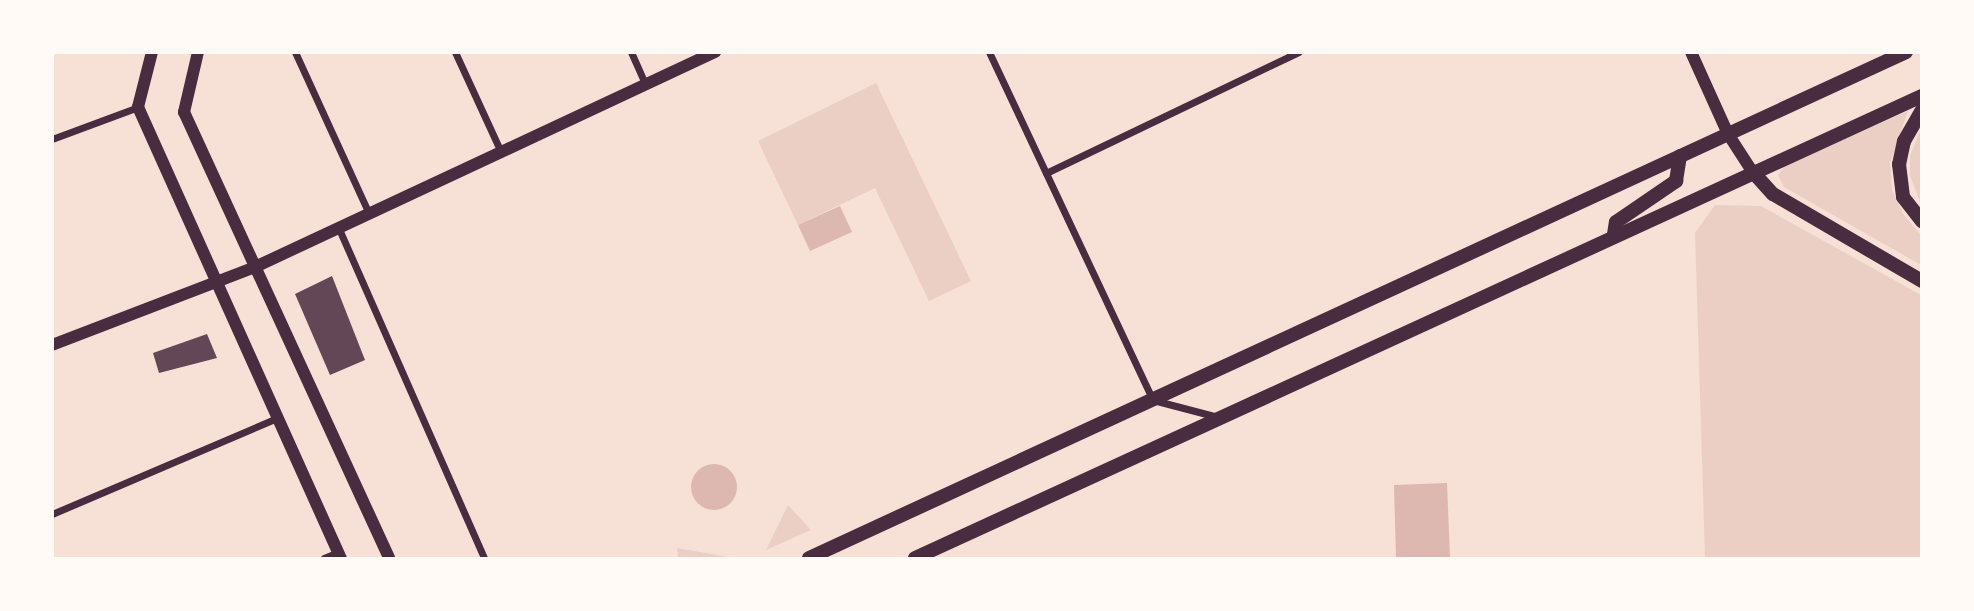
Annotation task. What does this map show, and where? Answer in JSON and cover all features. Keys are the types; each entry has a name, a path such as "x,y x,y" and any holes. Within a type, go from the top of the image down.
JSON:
{"main road":[{"path":"809,558 1906,52"},
{"path":"915,558 1614,234 1922,96"},
{"path":"1922,110 1905,141 1899,164 1903,197 1922,221"},
{"path":"1614,234 1616,222 1676,181 1680,156"},
{"path":"1752,171 1773,194 1922,281"}],"street":[{"path":"152,52 138,107 275,419 339,555 324,558"},
{"path":"198,52 184,112 389,558"},
{"path":"295,52 369,215"},
{"path":"454,52 501,152"},
{"path":"631,52 646,86"},
{"path":"52,345 215,285 256,267 715,52"},
{"path":"989,52 1153,400 1220,417"},
{"path":"1046,173 1298,52"},
{"path":"1690,52 1728,134 1752,171"},
{"path":"52,139 138,107"},
{"path":"339,229 484,558"},
{"path":"52,514 275,419"}],"shaded area":[{"path":"876,83 971,281 929,301 875,188 798,225 758,141"},
{"path":"1908,111 1890,163 1892,190 1904,215 1921,235 1921,265 1784,187 1778,175 1786,165"},
{"path":"1921,128 1922,204 1910,176 1910,156"},
{"path":"1715,205 1761,206 1921,295 1921,558 1705,558 1695,233"},
{"path":"840,206 852,232 810,251 798,225"},
{"path":"714,464 730,471 737,487 730,503 714,510 698,503 691,487 698,471"},
{"path":"1447,483 1450,558 1396,558 1394,485"},
{"path":"788,505 811,530 766,550"},
{"path":"677,548 734,558 678,558"}],"building":[{"path":"332,276 365,360 330,375 295,294"},
{"path":"207,334 217,358 159,373 153,353"}]}
